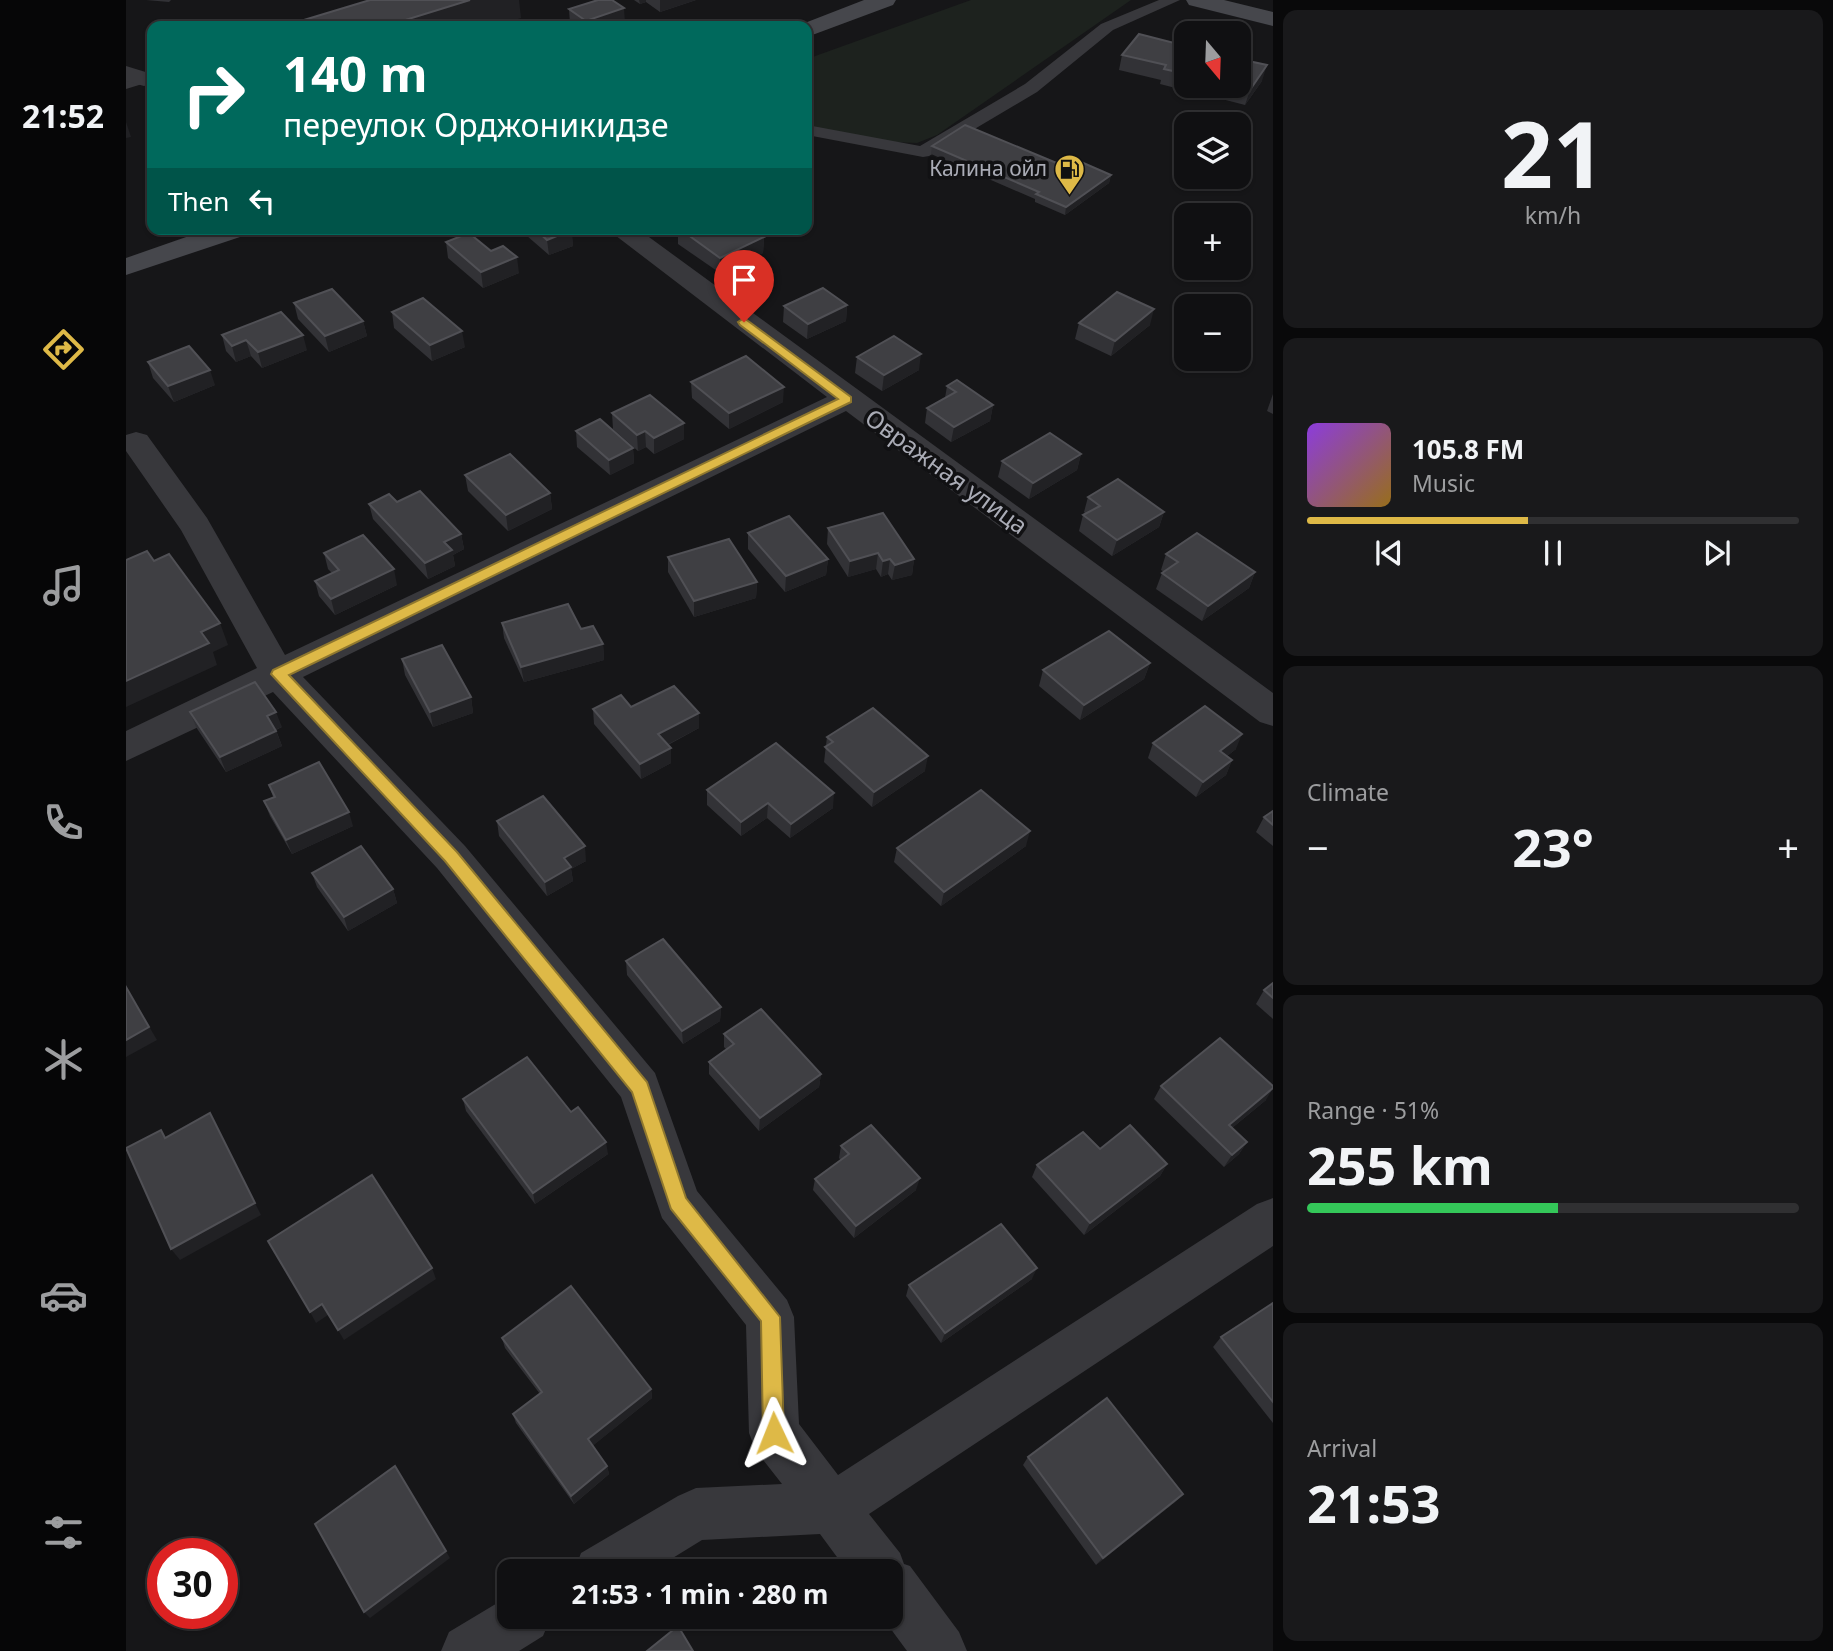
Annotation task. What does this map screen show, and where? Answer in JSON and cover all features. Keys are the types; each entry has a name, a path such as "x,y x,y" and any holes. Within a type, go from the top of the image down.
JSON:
{"main road":[{"path":"812,27 885,0"},
{"path":"1197,0 1273,19"},
{"path":"126,267 219,235"}],"street":[{"name":"Овражная улица","path":"628,235 1273,712"},
{"path":"126,747 847,399"},
{"path":"136,442 195,526 278,674 451,857 640,1087 678,1203 770,1317 774,1433 871,1559"},
{"path":"622,1559 696,1514 833,1508 1273,1220"},
{"path":"903,1601 940,1651"},
{"path":"468,1651 504,1629"}],"lane":[{"path":"812,131 923,152 1031,88 1107,27 1172,0"}],"shaded area":[{"path":"971,0 1131,0 937,135 917,143 894,142 812,128 812,57"}],"building":[{"path":"370,0 470,0 402,21 301,21"},
{"path":"598,0 612,0 624,8 586,21 569,9"},
{"path":"1139,34 1174,43 1174,71 1164,69 1166,65 1122,55"},
{"path":"1251,62 1267,65 1251,89"},
{"path":"965,125 1071,169 1081,162 1111,175 1066,207 1036,194 1039,192 932,146"},
{"path":"471,235 491,251 503,246 517,257 481,272 446,242"},
{"path":"542,235 560,235 547,240"},
{"path":"688,235 764,237 720,258"},
{"path":"823,288 847,305 808,324 784,306"},
{"path":"332,289 363,321 325,336 294,303"},
{"path":"1117,292 1154,309 1115,341 1079,323"},
{"path":"423,298 462,331 430,345 392,312"},
{"path":"281,312 303,335 258,352 246,340 232,346 222,335"},
{"path":"894,336 921,354 884,375 857,357"},
{"path":"189,346 210,370 168,386 148,362"},
{"path":"746,356 784,387 729,413 691,382"},
{"path":"957,380 993,405 954,427 927,408 956,392 947,386"},
{"path":"650,395 684,423 654,438 645,431 637,435 612,413"},
{"path":"600,419 633,448 609,460 576,431"},
{"path":"1050,433 1081,454 1033,483 1002,461"},
{"path":"510,454 550,493 506,515 465,475"},
{"path":"1118,479 1164,512 1117,540 1083,515 1100,506 1088,497"},
{"path":"420,491 461,534 444,542 452,550 425,563 369,504 389,494 397,502"},
{"path":"883,513 914,559 895,565 890,559 883,561 878,553 850,561 828,528"},
{"path":"789,516 828,559 786,576 748,533"},
{"path":"1197,533 1255,572 1208,606 1162,573 1178,562 1166,554"},
{"path":"363,535 394,569 331,599 315,581 339,570 324,553"},
{"path":"729,539 757,582 694,601 668,557"},
{"path":"147,551 154,561 169,554 220,623 201,632 209,643 126,681 126,560"},
{"path":"568,604 581,629 593,626 603,644 521,667 502,623"},
{"path":"1109,631 1150,663 1084,705 1043,670"},
{"path":"442,645 471,697 430,712 402,659"},
{"path":"255,682 276,712 267,716 276,731 220,757 190,712"},
{"path":"674,686 699,713 658,734 671,748 640,764 593,709 621,695 631,707"},
{"path":"1205,706 1242,734 1220,751 1232,760 1203,782 1153,743"},
{"path":"873,708 928,756 874,792 825,747 833,742 827,737"},
{"path":"776,743 834,793 791,824 768,803 741,822 707,790"},
{"path":"319,762 349,812 286,840 264,801 275,797 269,785"},
{"path":"981,790 1030,831 944,892 897,848"},
{"path":"543,796 585,846 564,858 571,867 545,882 497,821"},
{"path":"1273,811 1273,825 1264,817"},
{"path":"361,846 393,889 344,917 312,873"},
{"path":"663,939 721,1007 682,1031 626,961"},
{"path":"1273,983 1273,998 1264,990"},
{"path":"126,987 149,1027 126,1040"},
{"path":"761,1009 821,1074 760,1118 709,1062 734,1044 724,1034"},
{"path":"1220,1038 1273,1086 1229,1125 1247,1142 1232,1155 1161,1086"},
{"path":"527,1057 571,1112 578,1107 606,1142 533,1193 463,1099"},
{"path":"210,1113 255,1203 171,1249 126,1148 161,1130 165,1138"},
{"path":"871,1125 920,1178 856,1226 815,1179 849,1154 841,1146"},
{"path":"1130,1125 1167,1164 1090,1223 1037,1165 1083,1132 1100,1149"},
{"path":"372,1175 432,1268 338,1330 322,1304 310,1312 268,1241"},
{"path":"1001,1224 1037,1268 945,1333 909,1285"},
{"path":"571,1286 651,1389 588,1439 607,1466 571,1496 513,1414 542,1392 502,1338"},
{"path":"1273,1303 1273,1402 1221,1337"},
{"path":"1107,1398 1183,1494 1103,1558 1028,1457"},
{"path":"395,1466 446,1551 364,1612 315,1524"},
{"path":"674,1629 680,1629 693,1651 647,1651"}],"place":[{"name":"Калина ойл","path":"1070,196"}],"route":[{"path":"744,322 847,399 278,674 451,857 640,1087 678,1203 770,1317 774,1433"}]}
